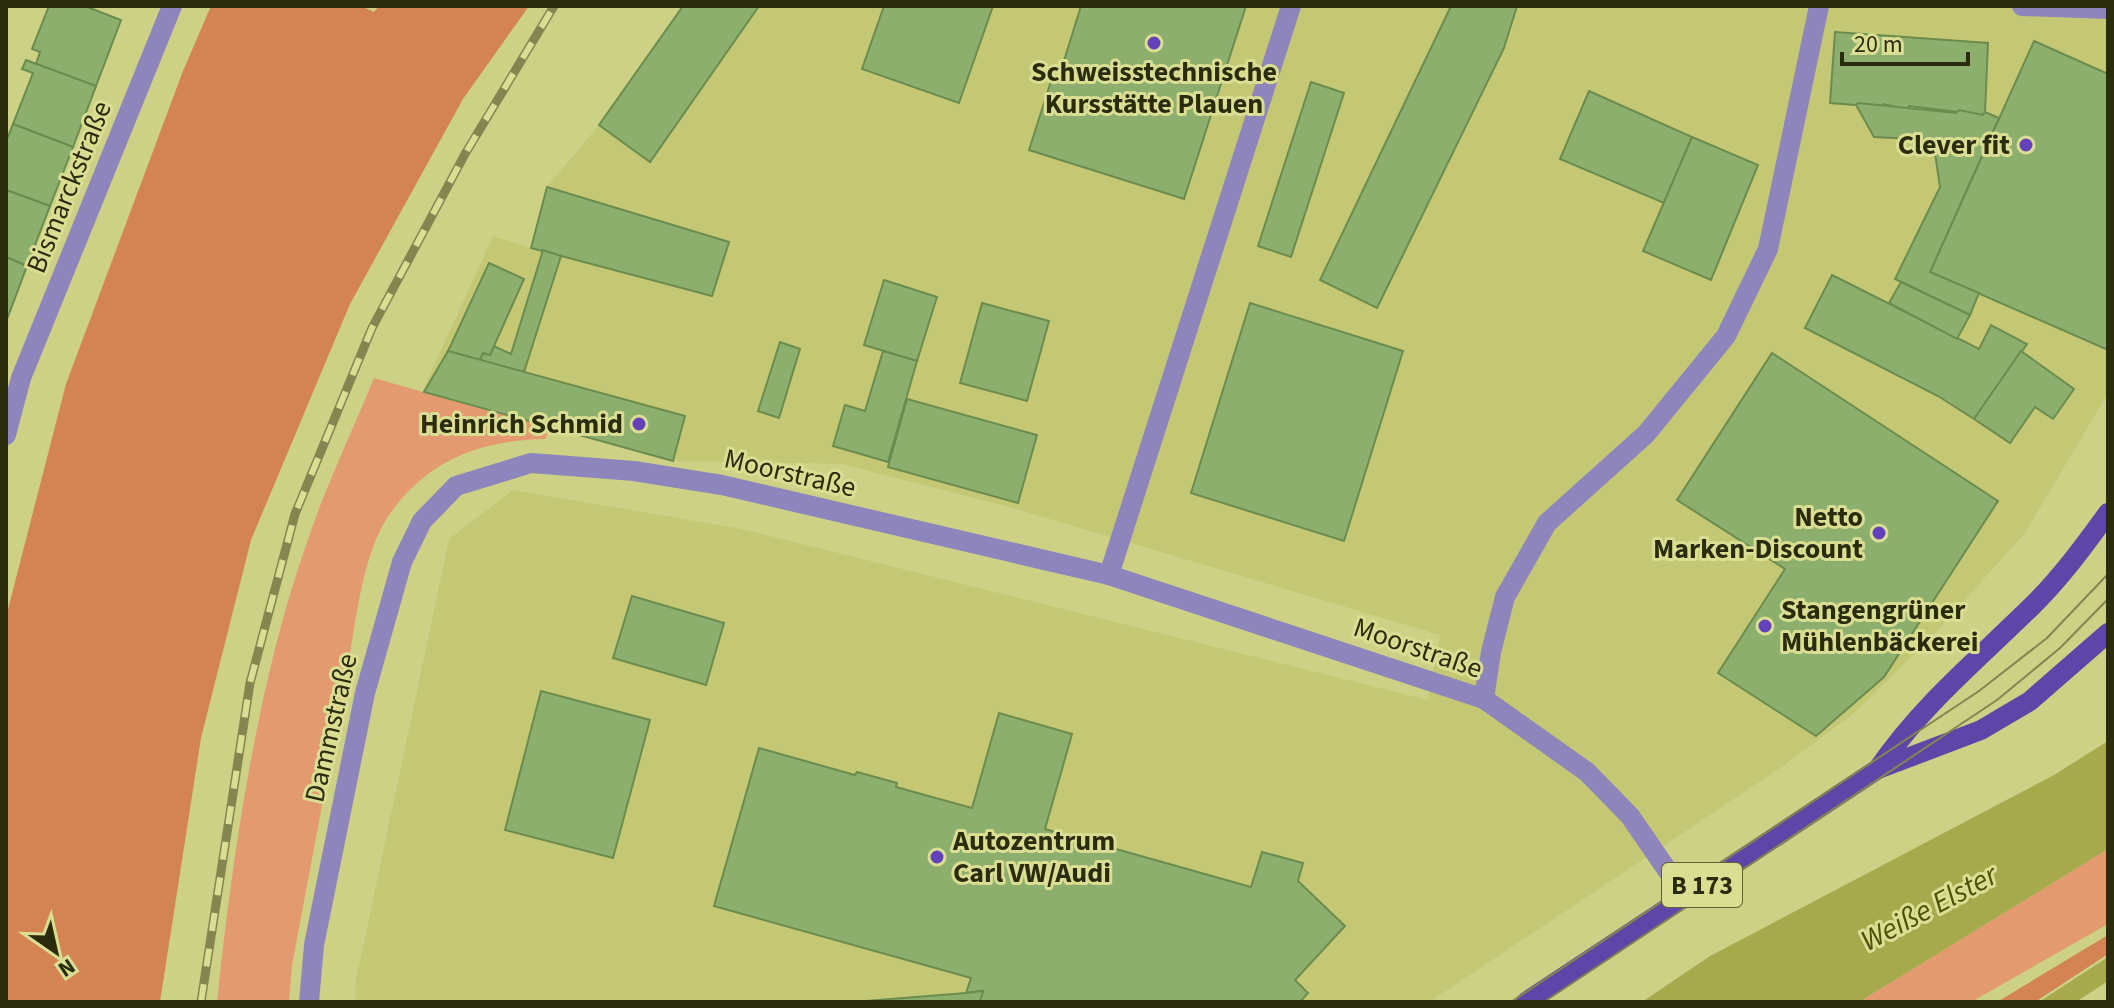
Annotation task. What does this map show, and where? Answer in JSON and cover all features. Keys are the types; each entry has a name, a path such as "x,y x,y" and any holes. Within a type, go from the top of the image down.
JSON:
{"main road":[{"name":"B 173","path":"1878,769 1936,694 2031,608 2074,560 2108,513"},
{"name":"B 173","path":"1526,1002 1878,769 1981,730 2030,701 2108,633"}],"street":[{"name":"Bismarckstraße","path":"6,435 14,375 172,6"},
{"path":"1109,575 1291,6"},
{"path":"1484,699 1491,652 1505,597 1547,523 1646,434 1726,336 1768,249 1819,6"},
{"path":"2022,6 2096,8"},
{"name":"Moorstraße","path":"456,486 531,463 634,471 722,485 1109,575 1484,699 1587,772 1630,816 1685,896"},
{"name":"Dammstraße","path":"309,1002 314,945 365,693 402,562 422,521 456,486"}],"shaded area":[{"path":"211,6 361,6 374,12 379,6 529,6 463,99 350,304 251,540 201,738 160,1002 6,1002 6,617 66,384 183,71"},
{"path":"683,6 2108,6 2108,393 2025,533 1928,641 1853,714 1786,764 1429,1002 355,1002 355,985 449,539 513,490 742,529 1428,700 1440,635 1009,507 842,464 672,461 422,392 493,236 531,248 547,187 599,125"},
{"path":"374,378 550,428 545,439 521,440 478,449 438,467 404,496 379,532 360,594 292,965 289,1002 217,1002 239,831 273,657 312,526"},
{"path":"2108,849 2108,924 1971,1002 1859,1002"},
{"path":"2108,935 2108,954 2035,1002 1997,1002"}],"water":[{"name":"Weiße Elster","path":"2108,741 2108,849 1859,1002 1642,1002 1710,956 2054,775"},
{"path":"2108,957 2108,981 2076,1002 2039,1002"}],"building":[{"path":"49,6 85,6 121,20 96,86 36,64 40,52 32,49"},
{"path":"683,6 759,6 650,162 599,125"},
{"path":"884,6 993,6 959,103 862,69"},
{"path":"1081,6 1246,6 1184,199 1029,150 1052,78 1058,80"},
{"path":"1451,6 1517,6 1504,48 1377,308 1320,280"},
{"path":"1835,32 1988,43 1985,112 1983,115 1909,106 1908,110 1884,104 1881,107 1830,103"},
{"path":"2034,41 2108,74 2108,350 1930,272"},
{"path":"26,60 96,86 73,147 13,124 33,73 22,69"},
{"path":"1311,82 1344,93 1291,257 1258,246"},
{"path":"1589,91 1692,137 1664,203 1560,159"},
{"path":"1856,105 1956,113 1959,110 1983,115 1985,112 1999,118 1930,272 1979,293 1970,315 1895,279 1940,187 1933,140 1874,137"},
{"path":"13,124 73,147 50,206 6,190 6,142"},
{"path":"1692,137 1758,165 1711,280 1643,251"},
{"path":"547,187 729,242 712,296 531,248"},
{"path":"6,190 50,206 27,266 6,257"},
{"path":"543,250 561,256 524,372 480,360 483,353 490,355 494,346 511,354"},
{"path":"6,257 27,266 6,322"},
{"path":"489,263 524,279 490,355 483,353 480,360 448,351"},
{"path":"1832,275 1979,349 1991,325 2027,344 1974,419 1938,396 1805,328"},
{"path":"884,280 937,297 917,361 864,345"},
{"path":"1901,282 1970,315 1957,339 1889,303"},
{"path":"982,303 1049,321 1027,401 960,383"},
{"path":"1250,303 1403,351 1344,541 1191,493"},
{"path":"780,342 800,349 779,418 758,411"},
{"path":"448,351 685,416 673,461 424,392"},
{"path":"883,351 917,361 888,462 833,446 845,405 865,411"},
{"path":"2021,351 2074,389 2053,419 2035,407 2010,443 1974,419"},
{"path":"1772,353 1998,501 1884,677 1816,736 1718,673 1785,569 1677,500"},
{"path":"907,399 1037,435 1018,503 888,467"},
{"path":"632,596 724,623 706,685 613,658"},
{"path":"541,691 650,720 613,858 505,830"},
{"name":"Autozentrum Carl VW/Audi","path":"999,713 1072,734 1045,829 1251,887 1262,852 1303,863 1298,881 1345,926 1295,980 1308,993 1300,1002 980,1002 983,991 966,993 971,978 714,906 759,748 855,775 857,772 897,783 896,787 972,808"},
{"path":"983,991 980,1002 853,1002 966,993"}],"tram line":[{"path":"1511,1002 1979,691 2047,638 2108,574"},
{"path":"1544,1002 1997,700 2060,648 2108,599"}],"railway":[{"path":"201,1002 250,683 295,514 372,328 465,154 554,6"}],"place":[{"name":"Schweisstechnische Kursstätte Plauen","path":"1154,43"},
{"name":"Clever fit","path":"2026,145"},
{"name":"Heinrich Schmid","path":"639,424"},
{"name":"Netto Marken-Discount","path":"1879,533"},
{"name":"Stangengrüner Mühlenbäckerei","path":"1765,626"},
{"name":"Autozentrum Carl VW/Audi","path":"937,857"}]}
